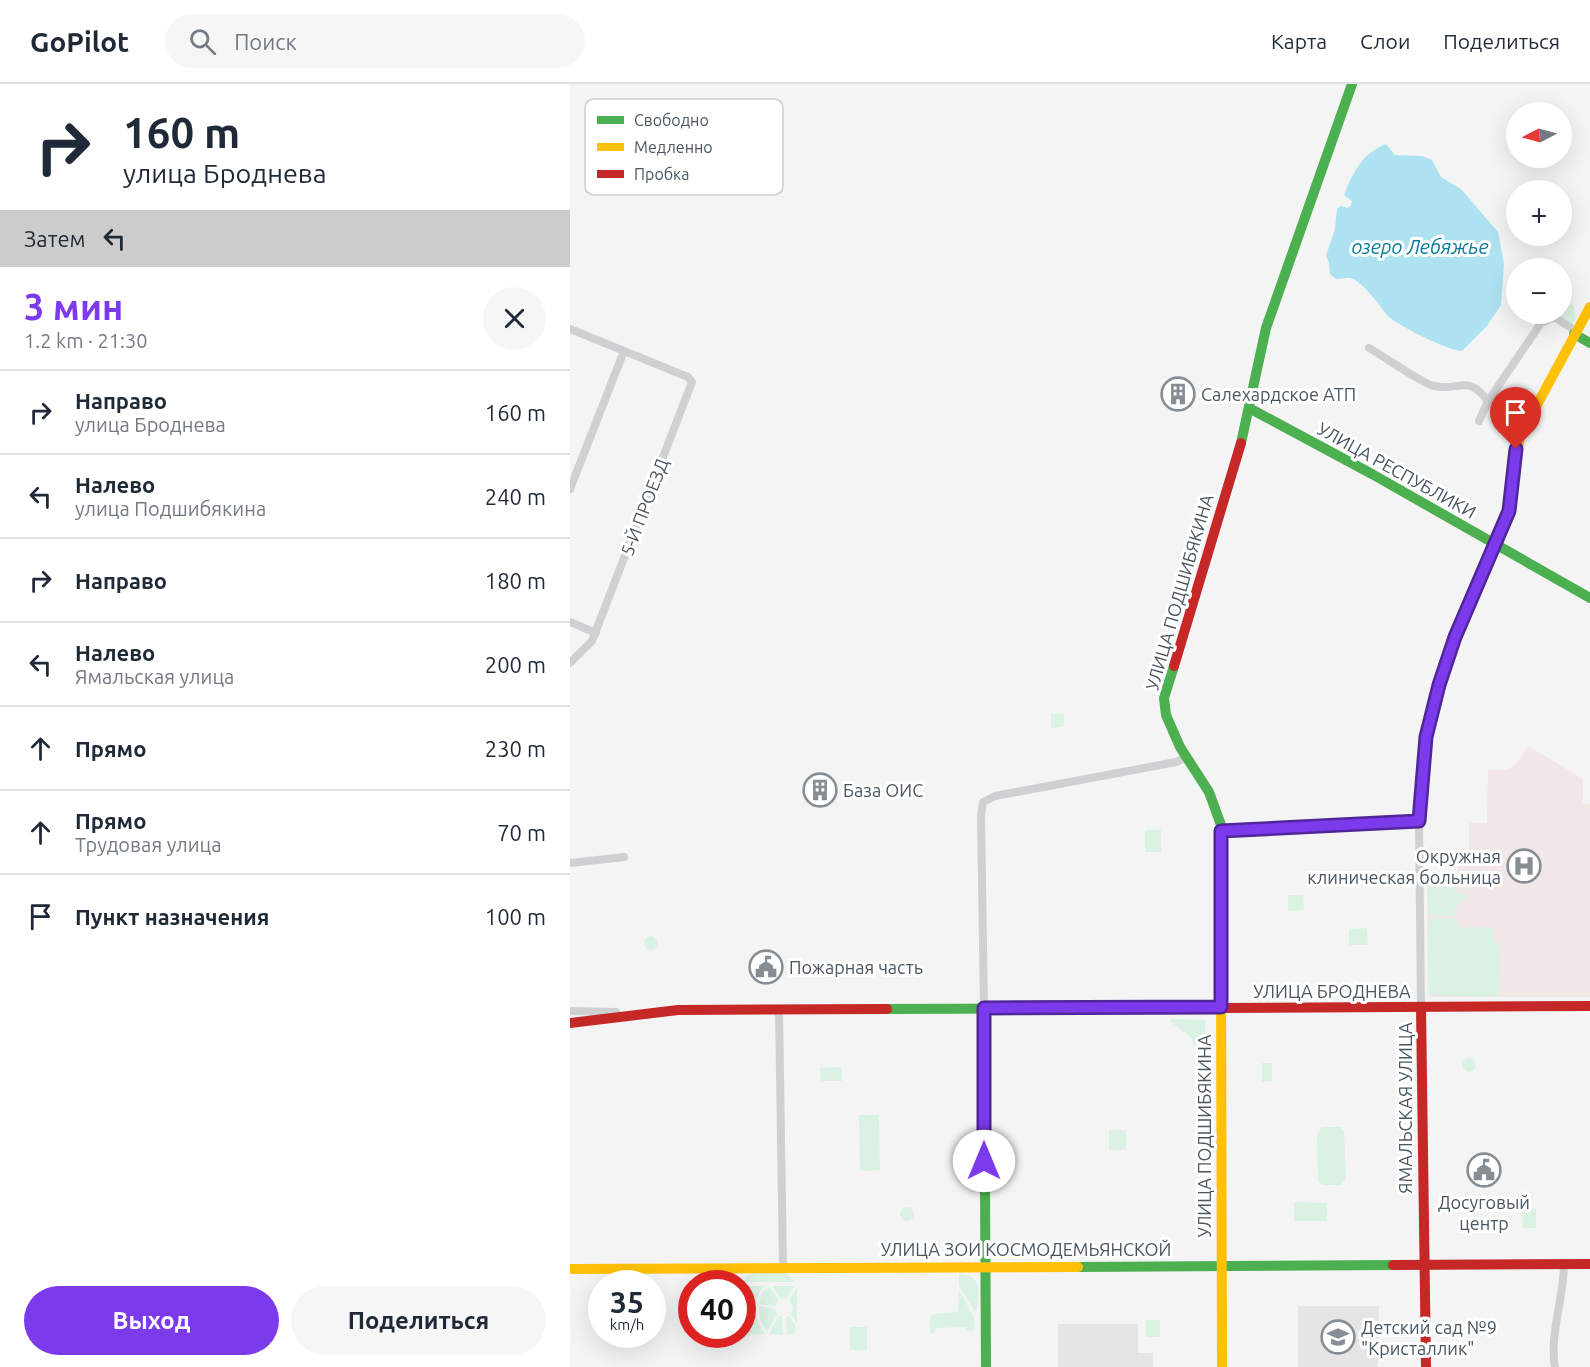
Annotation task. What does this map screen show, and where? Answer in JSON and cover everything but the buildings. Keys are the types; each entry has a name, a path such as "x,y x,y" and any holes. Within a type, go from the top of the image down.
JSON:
{"main road":[{"name":"УЛИЦА ПОДШИБЯКИНА","path":"1222,1367 1221,831 1214,803 1168,723 1164,707 1165,692 1249,408 1269,320 1352,84"},
{"path":"1494,543 1509,511 1520,436 1590,307"},
{"path":"1575,332 1590,343"},
{"name":"УЛИЦА РЕСПУБЛИКИ","path":"1249,408 1590,598"},
{"name":"УЛИЦА БРОДНЕВА","path":"570,1023 642,1012 678,1010 1590,1006"},
{"name":"ЯМАЛЬСКАЯ УЛИЦА","path":"1421,1007 1426,1367"},
{"path":"984,1008 986,1367"},
{"name":"УЛИЦА ЗОИ КОСМОДЕМЬЯНСКОЙ","path":"570,1269 1590,1264"}],"street":[{"path":"1479,420 1488,401 1537,328 1554,317 1575,332"},
{"path":"570,329 624,351 570,489"},
{"path":"1369,348 1431,385 1471,385 1479,390 1488,401"},
{"name":"5-Й ПРОЕЗД","path":"570,663 589,645 596,633 692,382 688,377 624,351"},
{"name":"ЯМАЛЬСКАЯ УЛИЦА","path":"1421,1007 1419,821 1426,737 1439,685 1494,543"},
{"path":"570,622 596,633"},
{"path":"984,1008 981,815 986,799 1176,762 1187,757"},
{"path":"1221,831 1419,821"},
{"path":"570,863 624,857"},
{"path":"779,1009 783,1267"},
{"path":"570,1011 642,1012"},
{"path":"1555,1367 1554,1346 1562,1298 1564,1264"}],"shaded area":[{"name":"Окружная клиническая больница","path":"1528,746 1583,779 1583,803 1590,804 1590,997 1430,997 1428,995 1427,879 1458,878 1458,853 1469,853 1469,823 1487,823 1488,770 1508,770 1517,763"},
{"name":"Детский сад №9 \"Кристаллик\"","path":"1298,1306 1379,1306 1378,1367 1298,1367"},
{"path":"1058,1324 1138,1324 1138,1353 1153,1353 1153,1367 1058,1367"}],"green space":[{"path":"1572,305 1576,318 1572,323"},
{"path":"1051,714 1064,714 1064,726 1051,728"},
{"path":"1145,830 1161,830 1161,852 1145,852"},
{"path":"1428,884 1452,884 1460,895 1470,895 1453,910 1454,915 1429,916"},
{"path":"1288,895 1303,895 1304,910 1288,911"},
{"path":"1456,918 1459,928 1492,927 1493,938 1500,949 1499,997 1428,995 1429,919"},
{"path":"1367,928 1368,945 1349,945 1349,929"},
{"path":"651,936 656,938 658,943 656,948 651,950 646,948 644,943 646,938"},
{"path":"1171,1019 1205,1020 1205,1066 1202,1064 1191,1037 1171,1022"},
{"path":"1469,1058 1474,1060 1476,1065 1474,1070 1469,1072 1464,1070 1462,1065 1464,1060"},
{"path":"1262,1063 1272,1063 1272,1081 1262,1082"},
{"path":"841,1067 842,1081 821,1081 820,1068"},
{"path":"859,1115 879,1115 880,1170 860,1171"},
{"path":"1322,1127 1340,1127 1344,1131 1346,1179 1341,1185 1323,1185 1318,1182 1317,1134"},
{"path":"1109,1130 1126,1130 1126,1150 1109,1150"},
{"path":"1294,1202 1327,1203 1327,1221 1294,1221"},
{"path":"907,1207 912,1209 914,1214 912,1219 907,1221 902,1219 900,1214 902,1209"},
{"path":"1522,1209 1536,1209 1536,1228 1523,1228"},
{"path":"756,1273 786,1273 795,1282 756,1282"},
{"path":"959,1274 967,1275 976,1282 978,1293 976,1313 959,1285"},
{"path":"756,1286 764,1286 760,1292 756,1304"},
{"path":"772,1286 794,1286 786,1300 781,1299"},
{"path":"769,1287 779,1300 775,1306 759,1304 762,1293"},
{"path":"797,1287 797,1323 791,1315 793,1307 789,1300"},
{"path":"959,1290 974,1318 975,1330 966,1331 966,1327 936,1328 934,1334 930,1333 929,1322 933,1314 958,1312"},
{"path":"759,1306 775,1309 777,1314 767,1332 760,1319"},
{"path":"756,1316 758,1322 765,1334 756,1334"},
{"path":"779,1316 782,1316 783,1335 769,1334"},
{"path":"789,1316 796,1326 794,1334 787,1335 786,1317"},
{"path":"1146,1320 1160,1320 1160,1337 1146,1337"},
{"path":"850,1327 867,1327 867,1350 850,1350"}],"water":[{"name":"озеро Лебяжье","path":"1386,144 1395,155 1422,156 1432,160 1441,177 1461,189 1498,232 1504,264 1501,305 1487,326 1462,351 1434,342 1399,324 1386,314 1360,283 1350,278 1336,279 1330,274 1326,256 1335,229 1337,209 1341,206 1348,208 1351,205 1352,201 1344,195 1359,165 1371,152"}],"traffic: fast":[{"path":"1241,443 1266,328 1352,84"},
{"path":"1574,334 1590,343"},
{"path":"1249,408 1372,474 1590,598"},
{"path":"1174,666 1164,698 1166,715 1180,747 1209,792 1221,825 1221,978"},
{"path":"984,1008 986,1367"},
{"path":"887,1009 1222,1008"},
{"path":"1078,1267 1393,1265"}],"traffic: slow":[{"path":"1494,543 1509,511 1520,436 1590,307"},
{"path":"1221,978 1222,1367"},
{"path":"570,1269 1078,1267"}],"traffic: jam":[{"path":"1174,666 1241,443"},
{"path":"1222,1008 1590,1006"},
{"path":"1421,1007 1426,1367"},
{"path":"570,1023 678,1010 887,1009"},
{"path":"1393,1265 1590,1264"}],"place":[{"name":"Салехардское АТП","path":"1178,394"},
{"name":"База ОИС","path":"820,790"},
{"name":"Окружная клиническая больница","path":"1524,866"},
{"name":"Пожарная часть","path":"766,967"},
{"name":"Досуговый центр","path":"1484,1170"},
{"name":"Детский сад №9 \"Кристаллик\"","path":"1338,1337"}],"route":[{"path":"984,1161 984,1008 1221,1007 1221,831 1419,821 1426,737 1439,685 1455,637 1509,511 1516,449"}]}
